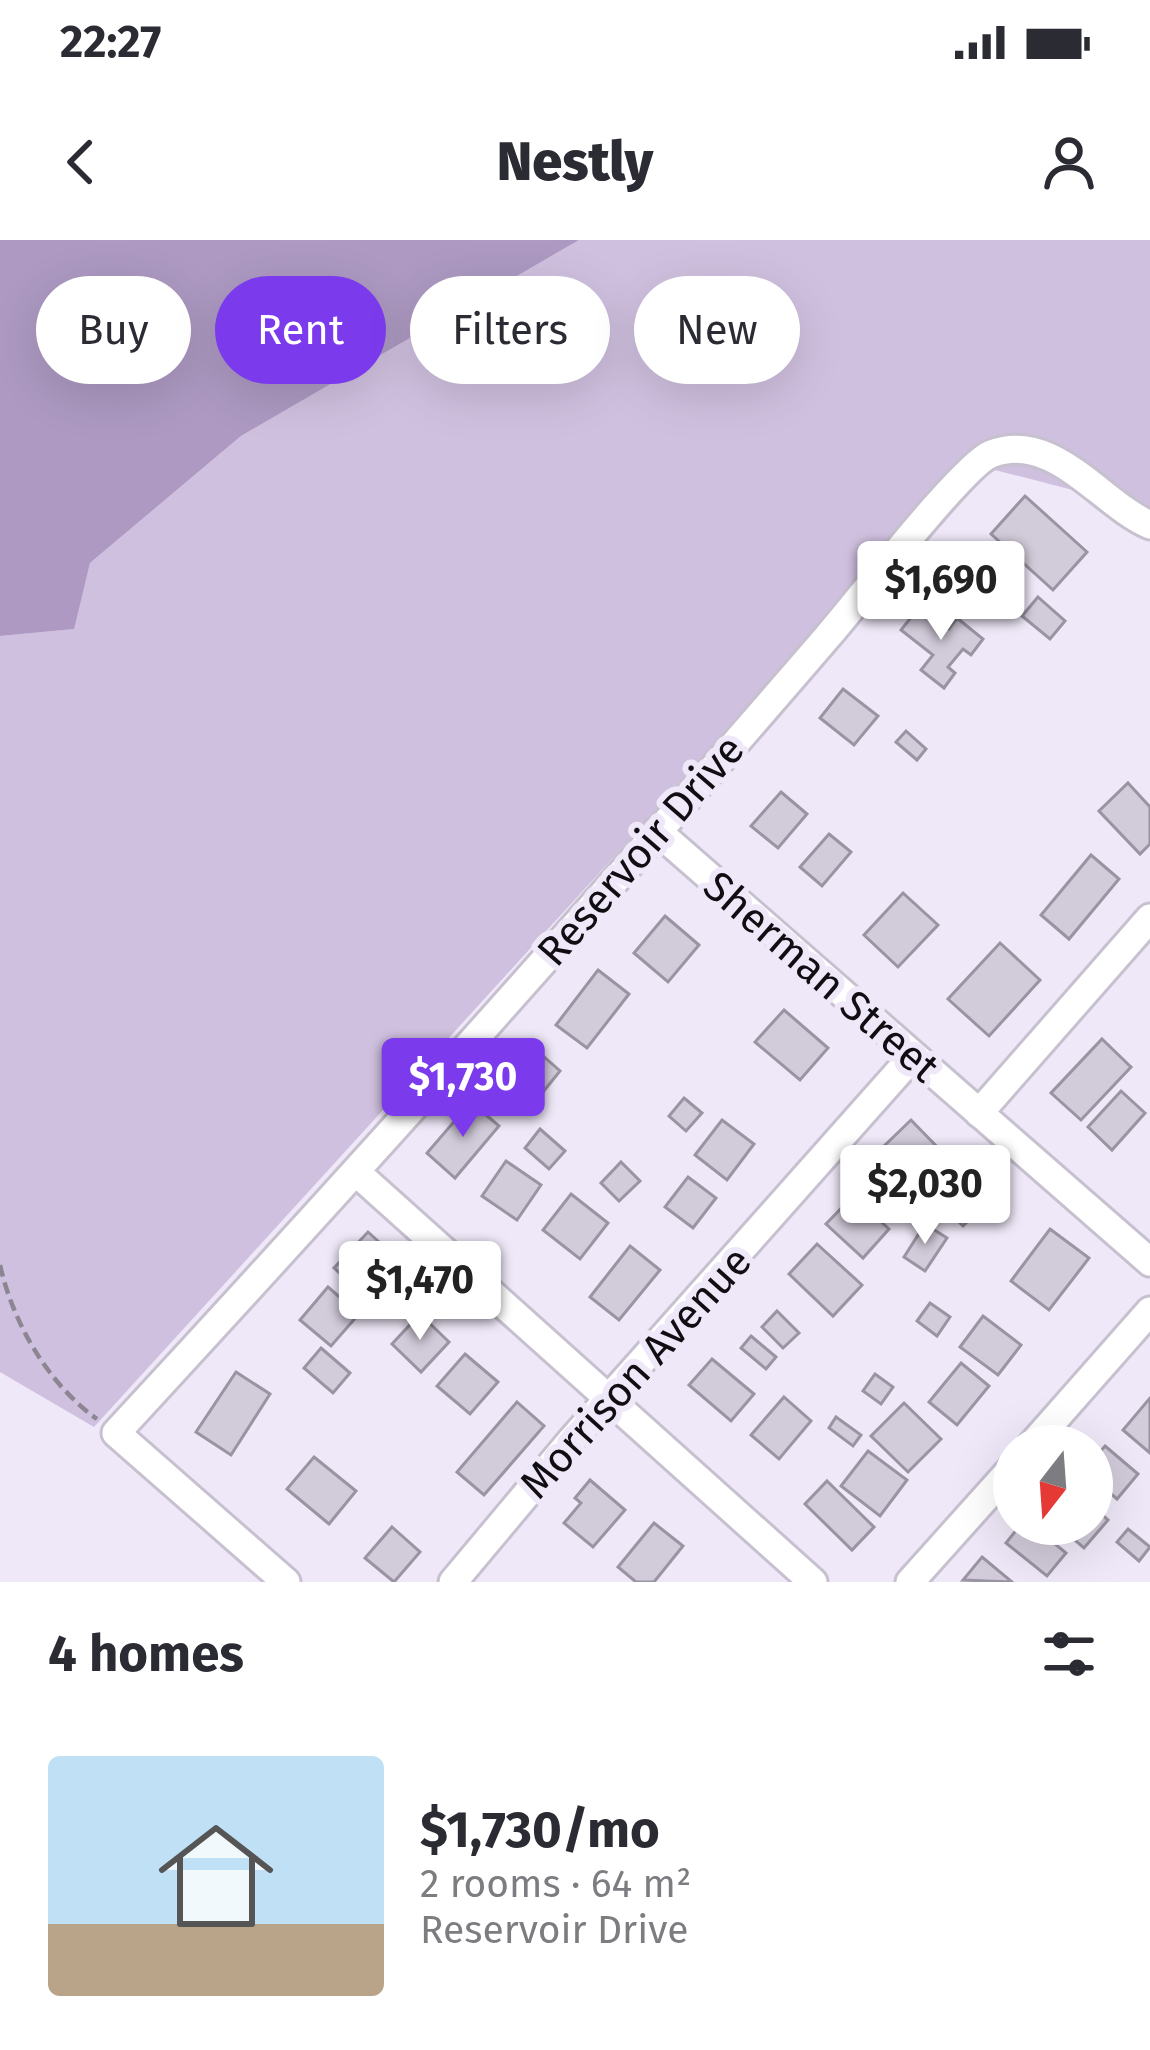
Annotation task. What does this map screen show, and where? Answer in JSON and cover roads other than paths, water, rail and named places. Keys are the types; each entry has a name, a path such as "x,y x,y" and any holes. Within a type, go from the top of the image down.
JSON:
{"street":[{"name":"Reservoir Drive","path":"286,1582 116,1433 357,1173 956,483 990,454 1025,450 1062,464 1150,525"},
{"name":"Sherman Street","path":"657,831 1150,1262"},
{"path":"979,1113 1150,918"},
{"name":"Morrison Avenue","path":"453,1582 608,1399 913,1056"},
{"path":"357,1173 813,1582"},
{"path":"1050,1425 1150,1311"},
{"path":"910,1582 993,1489"}]}
